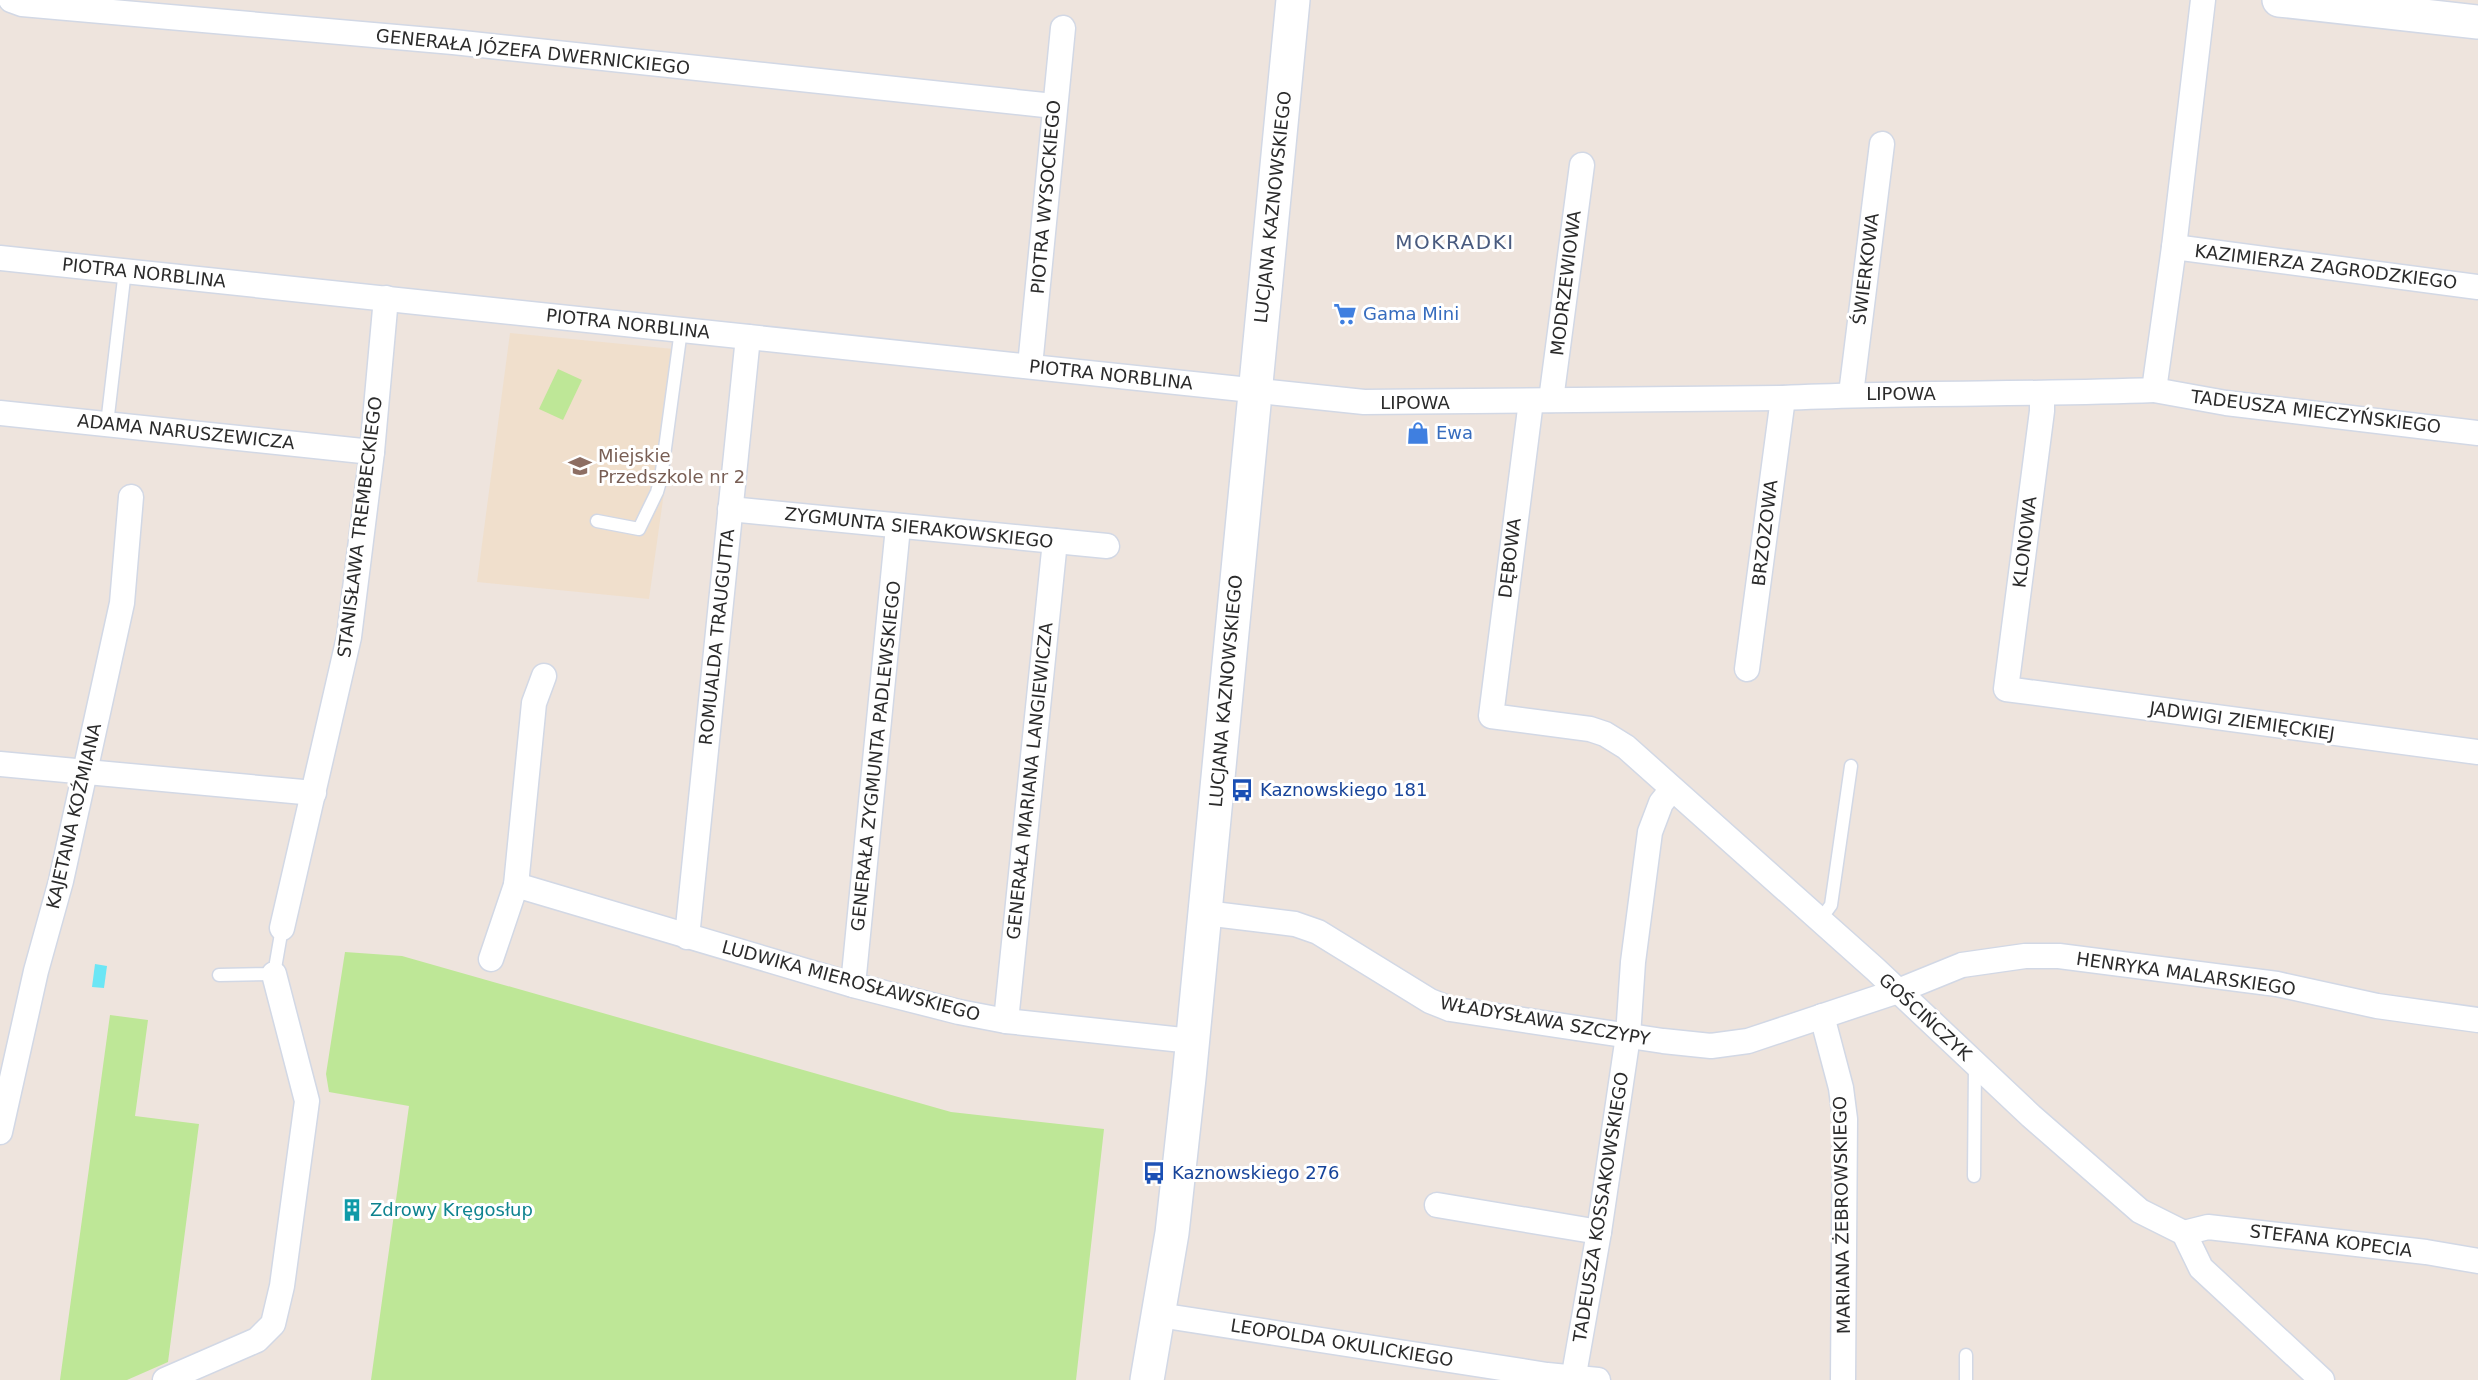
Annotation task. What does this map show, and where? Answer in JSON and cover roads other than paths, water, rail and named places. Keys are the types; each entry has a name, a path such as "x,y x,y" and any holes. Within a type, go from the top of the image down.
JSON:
{"street":[{"name":"GENERAŁA JÓZEFA DWERNICKIEGO","path":"11,0 22,4 442,41 1054,106"},
{"name":"LUCJANA KAZNOWSKIEGO","path":"1147,1380 1172,1233 1293,0"},
{"path":"2154,390 2174,247 2203,0"},
{"path":"2279,0 2478,22"},
{"name":"PIOTRA WYSOCKIEGO","path":"1030,366 1063,28"},
{"name":"ŚWIERKOWA","path":"1851,394 1882,144"},
{"name":"MODRZEWIOWA","path":"1541,401 1582,165"},
{"name":"KAZIMIERZA ZAGRODZKIEGO","path":"2174,247 2478,286"},
{"name":"PIOTRA NORBLINA","path":"0,258 1255,391"},
{"name":"STANISŁAWA TREMBECKIEGO","path":"282,928 349,637 372,452 386,298"},
{"name":"ROMUALDA TRAUGUTTA","path":"687,937 748,337"},
{"name":"LIPOWA","path":"1255,391 1388,404 1783,398 1851,394 2042,394 2154,390"},
{"name":"TADEUSZA MIECZYŃSKIEGO","path":"2154,390 2226,403 2478,433"},
{"name":"KLONOWA","path":"2006,689 2042,394"},
{"name":"BRZOZOWA","path":"1747,669 1783,398"},
{"name":"DĘBOWA","path":"1491,716 1541,401"},
{"name":"ADAMA NARUSZEWICZA","path":"0,413 372,452"},
{"name":"KAJETANA KOŹMIANA","path":"0,1132 36,971 61,881 122,603 131,497"},
{"name":"ZYGMUNTA SIERAKOWSKIEGO","path":"730,509 1107,546"},
{"name":"GENERAŁA ZYGMUNTA PADLEWSKIEGO","path":"853,985 898,527"},
{"name":"GENERAŁA MARIANA LANGIEWICZA","path":"1006,1020 1054,541"},
{"path":"491,959 516,885 534,703 544,676"},
{"name":"JADWIGI ZIEMIĘCKIEJ","path":"2006,689 2478,752"},
{"name":"GOŚCIŃCZYK","path":"1491,716 1590,729 1605,734 1626,747 1898,991 2031,1116 2129,1202 2145,1214 2184,1233"},
{"path":"0,764 314,794"},
{"name":"TADEUSZA KOSSAKOWSKIEGO","path":"1574,1379 1599,1232 1628,1036 1633,962 1650,832 1661,803 1672,789"},
{"name":"LUDWIKA MIEROSŁAWSKIEGO","path":"516,885 853,985 959,1012 1006,1020 1192,1041"},
{"name":"WŁADYSŁAWA SZCZYPY","path":"1205,913 1295,924 1318,932 1430,1001 1450,1009 1711,1046 1748,1041 1898,991"},
{"name":"HENRYKA MALARSKIEGO","path":"1898,991 1962,965 2025,956 2059,956 2277,984 2377,1006 2478,1020"},
{"path":"165,1380 257,1340 273,1324 284,1275 307,1101 274,974"},
{"name":"MARIANA ŻEBROWSKIEGO","path":"1822,1016 1841,1088 1845,1119 1843,1380"},
{"path":"1437,1205 1599,1232"},
{"name":"STEFANA KOPECIA","path":"2184,1233 2208,1227 2426,1252 2478,1261"},
{"path":"2184,1233 2202,1268 2322,1380"},
{"name":"LEOPOLDA OKULICKIEGO","path":"1159,1315 1574,1379 1598,1380"}],"lane":[{"path":"107,424 124,270"},
{"path":"597,521 639,529 657,492 661,478 681,330"},
{"path":"1820,920 1831,905 1851,766"},
{"path":"219,975 274,974 282,928"},
{"path":"1974,1176 1975,1064"},
{"path":"1966,1354 1966,1380"}],"water":[{"path":"95,964 107,966 104,988 92,987"}],"place":[{"name":"Gama Mini","path":"1345,314"},
{"name":"Ewa","path":"1418,433"},
{"name":"Miejskie Przedszkole nr 2","path":"580,466"},
{"name":"Kaznowskiego 181","path":"1242,790"},
{"name":"Kaznowskiego 276","path":"1154,1173"},
{"name":"Zdrowy Kręgosłup","path":"352,1210"}],"district":[{"name":"MOKRADKI","path":"1455,242"}]}
